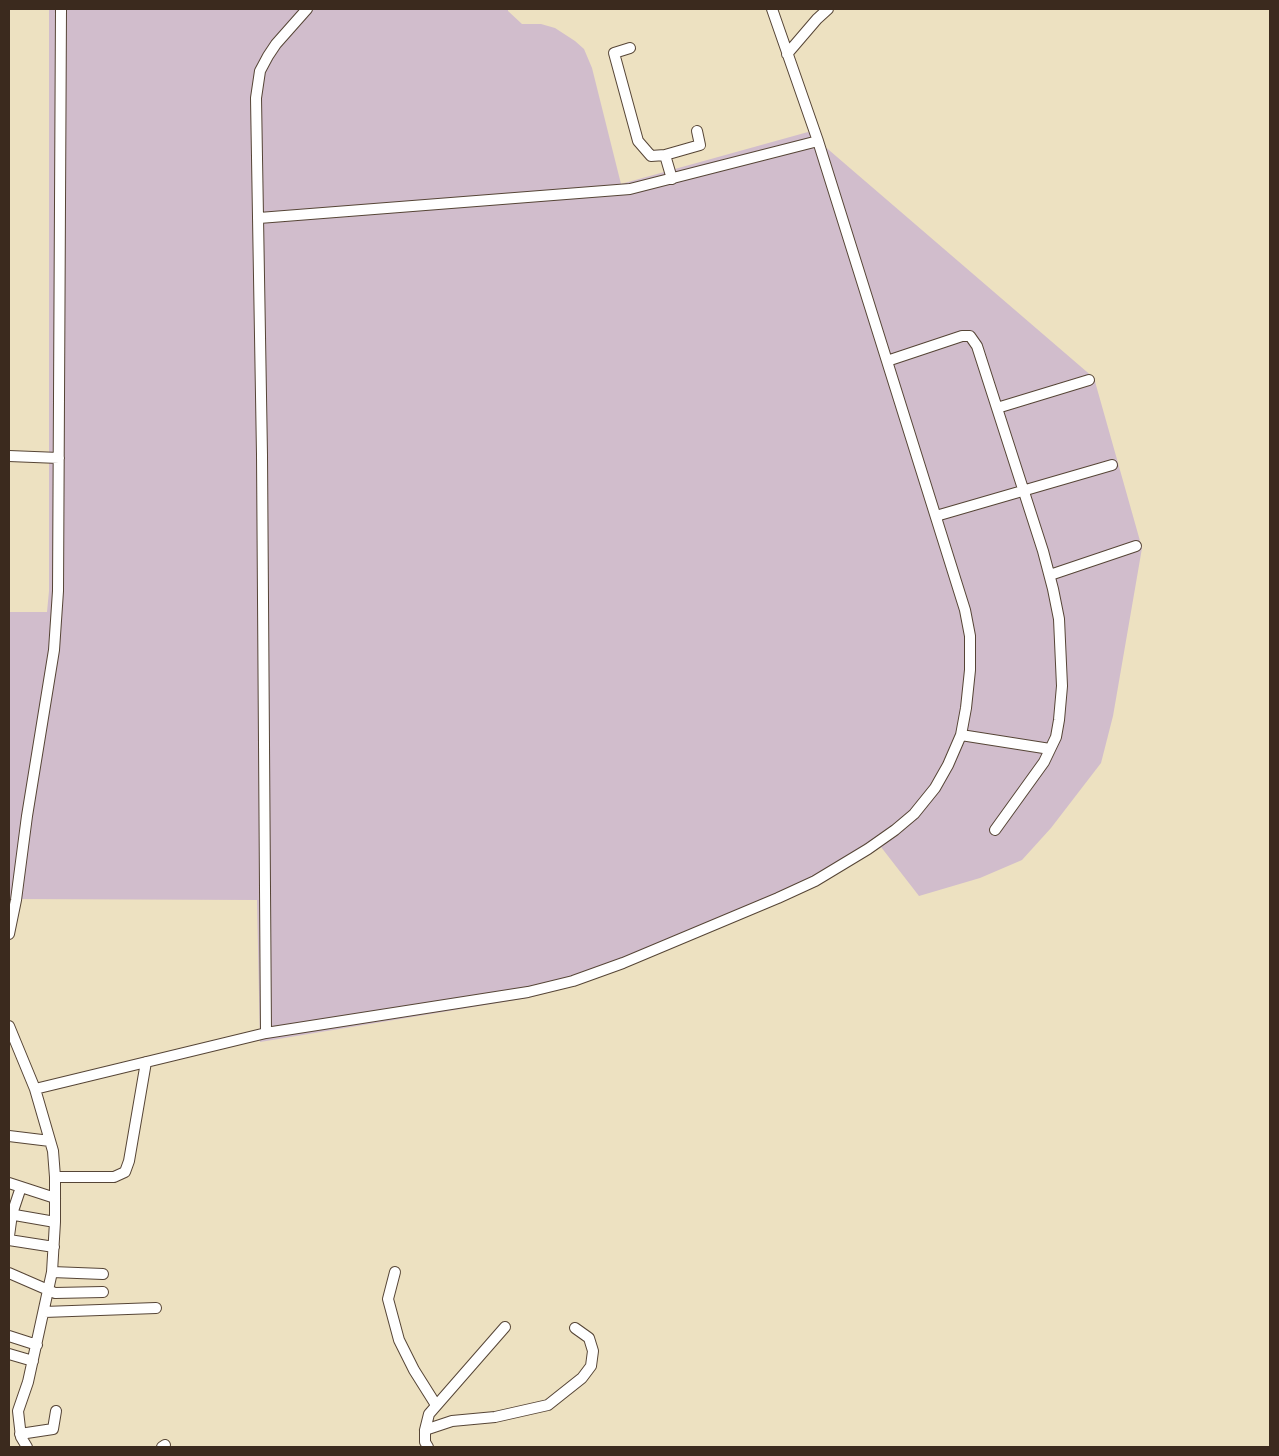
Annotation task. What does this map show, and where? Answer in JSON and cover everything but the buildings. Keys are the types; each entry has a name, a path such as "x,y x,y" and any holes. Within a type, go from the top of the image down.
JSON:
{"street":[{"path":"9,934 16,900 27,816 54,650 58,590 61,9"},
{"path":"266,1033 262,465 256,98 260,71 268,56 276,44 307,9"},
{"path":"35,1089 266,1033 551,987 623,962 815,881 868,849 914,814 935,788 948,765 960,735 966,708 970,670 970,636 962,602 936,516 818,141 772,9"},
{"path":"787,54 828,9"},
{"path":"630,48 614,53 638,141 651,156 665,155 700,145 697,131"},
{"path":"259,218 630,189 818,141"},
{"path":"665,155 672,178"},
{"path":"887,361 962,336 970,336 977,346 1050,575 1059,618 1062,686 1056,737 1044,762 995,830"},
{"path":"997,408 1089,380"},
{"path":"9,456 59,458"},
{"path":"936,516 1112,465"},
{"path":"1050,575 1136,546"},
{"path":"960,735 1050,749"},
{"path":"9,1026 35,1089 50,1141 55,1177 54,1247 49,1292 28,1382 13,1413 20,1434 27,1447"},
{"path":"55,1177 114,1177 125,1172 129,1161 146,1062"},
{"path":"9,1136 50,1141"},
{"path":"9,1183 55,1198"},
{"path":"9,1236 10,1214 21,1187"},
{"path":"10,1214 55,1222"},
{"path":"9,1240 54,1247"},
{"path":"52,1272 103,1274"},
{"path":"395,1272 388,1299 399,1340 414,1370 436,1405"},
{"path":"9,1273 49,1292 61,1294 104,1292"},
{"path":"44,1312 156,1308"},
{"path":"428,1447 425,1442 425,1430 429,1414 505,1327"},
{"path":"425,1430 452,1420 495,1417 548,1405 582,1378 592,1366 593,1351 589,1338 575,1328"},
{"path":"9,1336 37,1345"},
{"path":"9,1354 33,1361"},
{"path":"20,1434 53,1429 56,1411"}],"shaded area":[{"path":"49,9 508,9 522,24 541,24 555,28 584,49 592,68 621,184 808,132 1094,378 1142,548 1113,716 1101,763 1051,828 1022,860 980,878 919,896 881,847 818,884 577,984 555,991 528,998 260,1042 257,900 9,899 9,612 47,612 49,591"}]}
